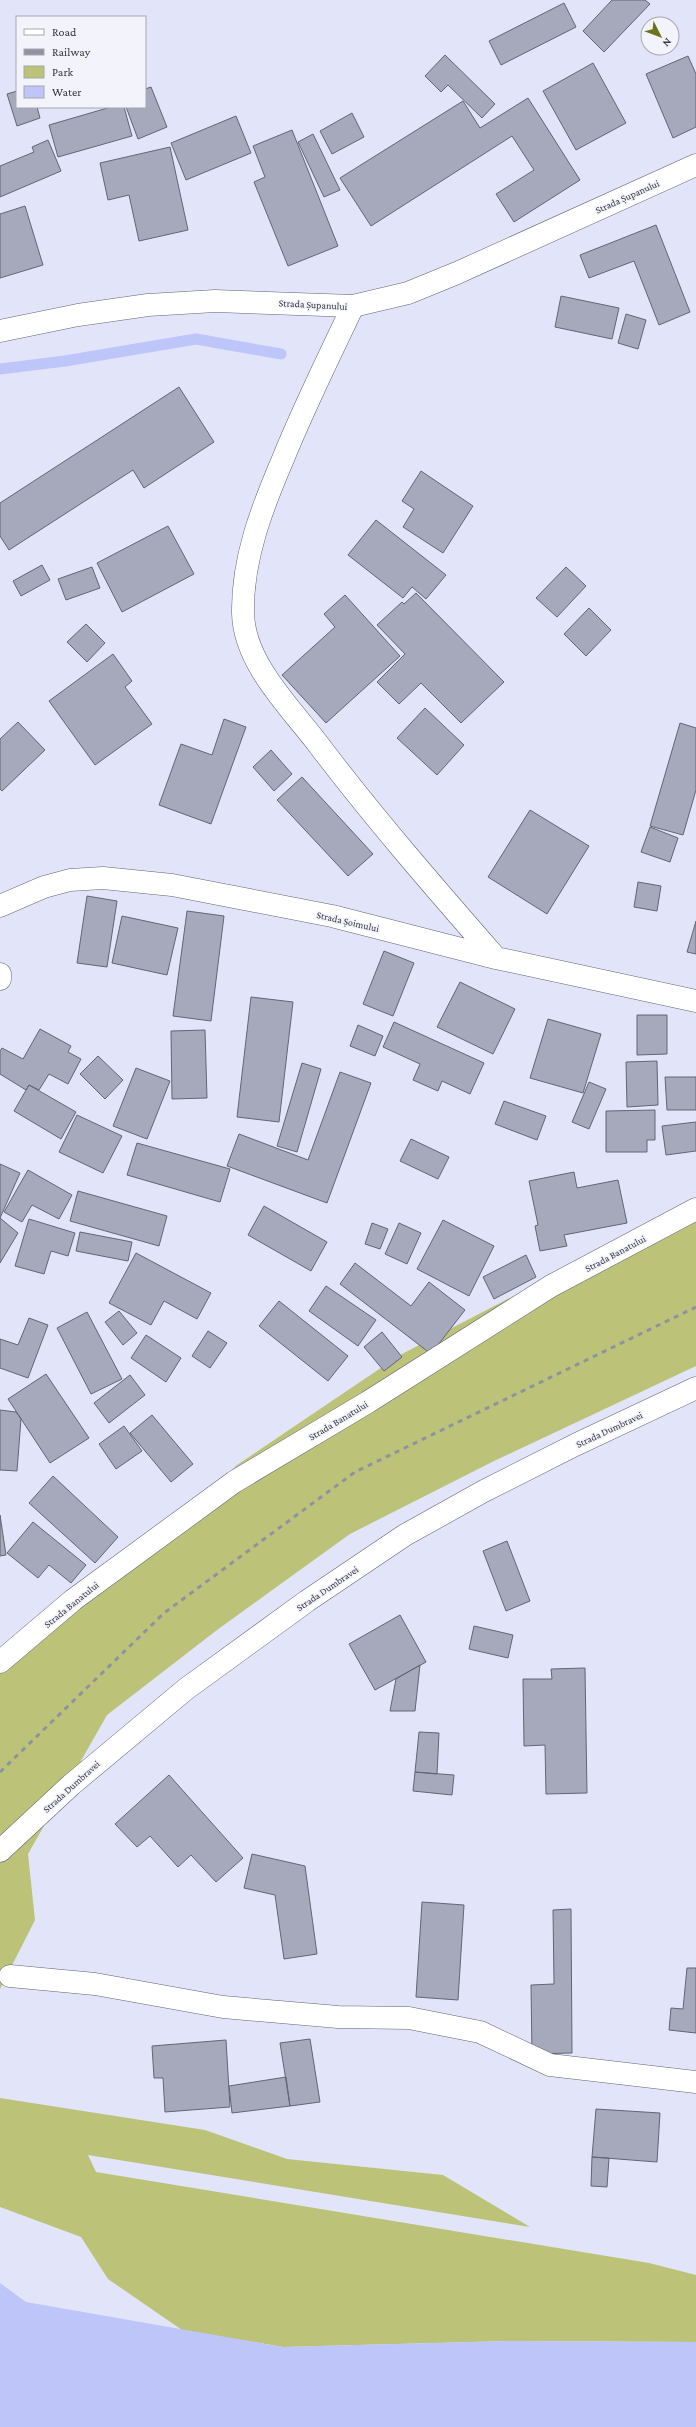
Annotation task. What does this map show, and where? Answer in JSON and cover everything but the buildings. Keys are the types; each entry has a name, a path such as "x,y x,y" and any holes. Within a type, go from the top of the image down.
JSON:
{"street":[{"name":"Strada Șupanului","path":"0,331 78,315 148,305 215,300 353,306 408,293 450,276 696,165"},
{"path":"353,306 307,401 262,508 248,559 243,614 251,648 268,678 367,808 496,958"},
{"name":"Strada Șoimului","path":"0,906 44,887 70,880 103,878 172,885 332,916 496,958 696,1001"},
{"path":"0,974 0,979"},
{"name":"Strada Banatului","path":"0,1662 73,1600 234,1482 368,1402 551,1286 696,1209"},
{"name":"Strada Dumbravei","path":"0,1851 71,1785 186,1689 307,1601 405,1535 568,1448 696,1388"},
{"path":"10,1976 95,1984 223,2007 338,2017 409,2018 480,2032 550,2065 696,2082"}],"green space":[{"path":"696,1201 696,1366 494,1461 350,1534 217,1630 107,1715 28,1854 35,1920 0,1989 0,1667 111,1580 237,1465 400,1355"},
{"path":"0,2098 205,2130 287,2159 443,2175 530,2227 88,2155 96,2172 649,2263 696,2275 696,2342 512,2341 283,2347 182,2330 108,2279 81,2237 0,2207"}],"water":[{"path":"0,2283 26,2302 283,2347 512,2341 696,2342 696,2427 0,2427"}],"waterway":[{"path":"0,369 65,361 196,339 281,354"}],"railway":[{"path":"0,1772 164,1613 355,1472 696,1307"}]}
